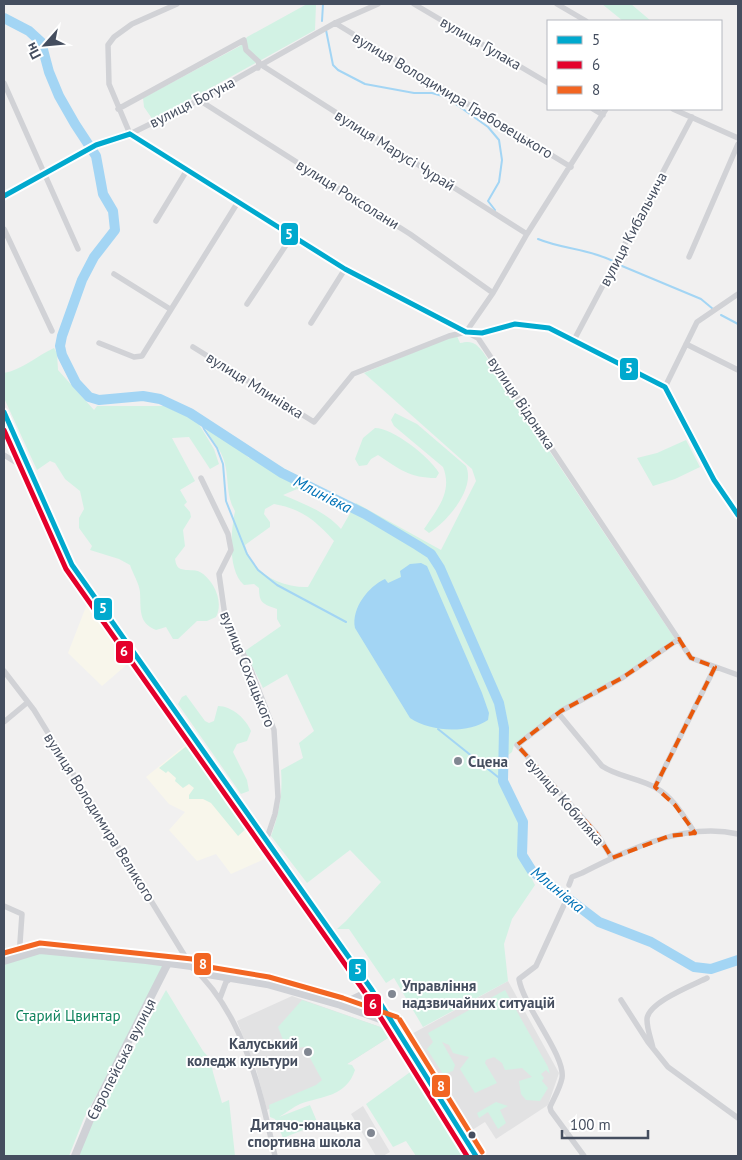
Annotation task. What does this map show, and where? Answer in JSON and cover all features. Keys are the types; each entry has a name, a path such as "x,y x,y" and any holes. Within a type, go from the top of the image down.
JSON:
{"main road":[{"path":"4,412 72,565 92,597 108,616 372,990 476,1156"},
{"path":"4,961 40,950 191,966 207,974 267,984 341,1005 394,1024"},
{"name":"Європейська вулиця","path":"75,1156 96,1105 168,963"},
{"path":"341,1005 372,990"}],"street":[{"path":"130,134 109,84 108,45 111,40 132,24 177,4"},
{"name":"вулиця Богуна","path":"4,196 96,145 130,134 199,100 335,23 378,4"},
{"name":"вулиця Гулака","path":"414,4 547,82"},
{"path":"557,4 584,20"},
{"name":"вулиця Володимира Грабовецького","path":"335,23 571,167"},
{"path":"118,109 244,40 246,50 259,62 260,67"},
{"name":"вулиця Марусі Чурай","path":"260,67 527,234"},
{"path":"4,83 78,249"},
{"name":"вулиця Роксолани","path":"199,100 410,234 493,293"},
{"path":"675,110 738,138"},
{"path":"466,332 493,293 527,234 604,112"},
{"name":"вулиця Кибальчича","path":"574,340 692,117"},
{"name":"вулиця Відоняка","path":"130,134 345,269 478,338 691,658 738,675"},
{"path":"689,257 738,144"},
{"path":"156,221 187,170"},
{"path":"99,343 134,357 142,356 238,202"},
{"path":"4,229 52,331"},
{"path":"247,304 292,236"},
{"path":"310,323 345,269"},
{"path":"114,274 170,309"},
{"path":"665,387 697,322 738,294"},
{"path":"466,332 482,333 515,324 549,328 665,387 714,480 738,515"},
{"name":"вулиця Млинівка","path":"193,347 314,422 353,374 449,336 466,332"},
{"path":"686,344 738,370"},
{"path":"4,455 17,462 28,463"},
{"name":"вулиця Сохацького","path":"201,478 228,534 231,550 219,574 225,616 251,670 274,730 278,797 275,814 268,835 265,837"},
{"path":"678,639 622,678 559,714 602,766 610,772 655,787 675,805 695,833"},
{"path":"655,787 716,667"},
{"name":"вулиця Володимира Великого","path":"4,671 28,702 191,966 206,979 220,998 238,1032 253,1070 274,1156"},
{"path":"4,722 28,702"},
{"name":"вулиця Кобиляка","path":"559,714 517,746 596,834 612,858"},
{"path":"569,885 572,877 612,858 669,836 718,830 738,834"},
{"path":"564,905 536,966 519,979 524,994 560,1065 562,1078 550,1107 551,1112 584,1156"},
{"path":"4,906 22,914 19,956"},
{"path":"220,998 226,982 233,977"},
{"path":"653,1050 646,1019 649,1012 666,999 707,978"},
{"path":"621,1000 653,1050 668,1067 738,1118"}],"highlighted area":[{"path":"679,639 691,658 715,667 655,787 675,805 695,833 669,836 612,858 597,834 517,745 561,711 622,678"}],"shaded area":[{"path":"87,604 103,621 131,661 102,686 68,653"},
{"path":"189,742 271,856 231,874 216,854 197,861 169,830 185,812 169,804 146,777"},
{"path":"508,981 559,1073 548,1105 496,1139 485,1122 469,1132 408,1036"},
{"name":"Калуський коледж культури","path":"292,996 389,1030 391,1036 333,1073 324,1084 267,1110 256,1069 237,1021"},
{"name":"Дитячо-юнацька спортивна школа","path":"363,1106 390,1152 383,1156 376,1156 351,1114"}],"green space":[{"path":"307,4 316,4 315,30 153,120 144,107 143,98 240,46 247,37"},
{"path":"602,4 631,4 650,20 622,20"},
{"path":"457,336 460,343 473,343 483,352 675,639 619,677 555,712 514,745 512,752 507,756 504,788 519,822 519,854 535,885 512,919 504,944 508,981 423,1027 394,978 386,983 349,929 337,929 381,882 350,850 307,883 271,836 280,804 281,770 303,758 299,743 314,731 287,674 263,688 245,651 281,626 277,619 277,609 268,606 261,600 259,588 254,584 244,585 235,570 232,550 232,529 235,511 230,500 223,458 205,426 226,438 249,458 258,455 339,497 335,504 329,504 297,489 283,495 328,517 341,529 356,503 441,550 476,481 472,469 364,373","holes":["274,504 284,506 307,516 334,541 308,587 288,585 269,577 254,564 245,545 270,527 270,522 264,514 265,509"]},
{"path":"54,348 57,353 58,370 94,410 97,406 164,406 197,421 214,449 219,464 210,469 189,437 172,438 195,481 180,490 187,502 184,505 190,512 191,517 183,530 185,546 175,559 176,563 181,569 198,571 210,580 216,592 219,605 216,617 207,621 197,621 178,639 173,639 166,627 156,630 146,624 141,610 140,592 130,565 119,559 90,550 92,546 79,528 79,518 84,509 80,491 65,479 55,463 50,461 37,470 4,398 4,373 23,366"},
{"path":"395,413 417,424 466,466 467,484 458,504 444,521 429,533 424,529 442,500 445,492 446,476 443,467 394,426 391,420"},
{"path":"375,428 383,429 401,438 420,452 439,473 436,478 412,474 378,455 371,459 367,465 359,466 355,459 363,438"},
{"path":"686,440 700,467 675,479 653,486 637,458 657,453"},
{"path":"186,695 205,721 209,723 214,721 218,706 228,708 238,714 249,726 251,731 247,741 237,744 233,752 247,780 249,791 241,794 178,704 182,697"},
{"path":"189,744 248,827 238,836 211,803 203,799 189,799 189,795 194,788 189,784 183,788 168,771 166,773 159,768"},
{"name":"Старий Цвинтар","path":"40,950 168,963 84,1118 69,1156 4,1156 4,961"},
{"path":"166,990 203,1051 211,1060 222,1103 229,1100 235,1156 79,1156 87,1133"},
{"path":"505,990 548,1067 550,1074 546,1070 541,1074 544,1078 542,1081 548,1088 540,1101 526,1100 521,1094 519,1081 532,1077 522,1068 505,1070 502,1063 494,1057 486,1060 485,1063 497,1083 475,1093 460,1069 469,1057 453,1053 449,1045 442,1042 455,1065 453,1071 443,1074 427,1049 433,1042 428,1033"},
{"path":"367,995 370,996 381,1016 350,1006 350,1003"},
{"path":"302,1000 389,1030 391,1036 347,1064 352,1065 355,1070 346,1086 325,1097 300,1104 279,1117 310,1105 318,1124 283,1138 275,1119 270,1117 269,1105 316,1085 322,1080 304,1047 287,1050 278,1027"},
{"path":"413,1070 466,1154 463,1156 416,1156 406,1141 393,1147 366,1104"},
{"path":"496,1102 508,1106 500,1110 506,1123 498,1129 488,1112 479,1118 477,1113"}],"water":[{"path":"421,563 427,566 489,713 488,720 470,728 449,730 428,726 410,718 355,628 354,620 356,613 367,592 385,579 388,583 401,577 400,571 410,564"}],"waterway":[{"path":"322,21 323,4"},
{"name":"Млинівка","path":"4,18 29,31 41,42 49,72 59,96 96,156 103,194 113,211 115,230 94,257 82,280 62,336 60,346 62,355 76,383 89,397 99,400 143,396 160,399 190,413 282,473 365,514 431,554 440,568 499,703 504,728 503,781 523,822 522,855 532,871 599,922 651,942 694,967 711,969 738,960"},
{"path":"326,30 333,65 338,70 365,84 414,93 432,93 446,97 488,127 499,140 502,160 499,182 488,201 495,210"},
{"path":"538,239 595,254 613,261"},
{"path":"622,266 701,299 713,309"},
{"path":"721,315 738,324"},
{"path":"200,419 204,429 217,448 223,464 226,501 247,554 258,570 277,585 346,622"},
{"path":"438,729 503,781"}],"transit line":[{"name":"5","path":"130,134 345,269 466,332 482,333 515,324 549,328 665,387 714,480 738,515"},
{"name":"5","path":"4,196 96,145 130,134"},
{"name":"5","path":"4,412 72,565 372,990 476,1156"},
{"name":"6","path":"4,430 66,569 366,994 467,1156"},
{"name":"8","path":"4,953 40,943 192,959 209,967 269,977 343,998 397,1017"},
{"name":"8","path":"400,1020 482,1152"}],"place":[{"name":"Сцена","path":"458,761"},
{"name":"Управління надзвичайних ситуацій","path":"392,994"},
{"name":"Калуський коледж культури","path":"308,1052"},
{"name":"Дитячо-юнацька спортивна школа","path":"371,1133"}]}
